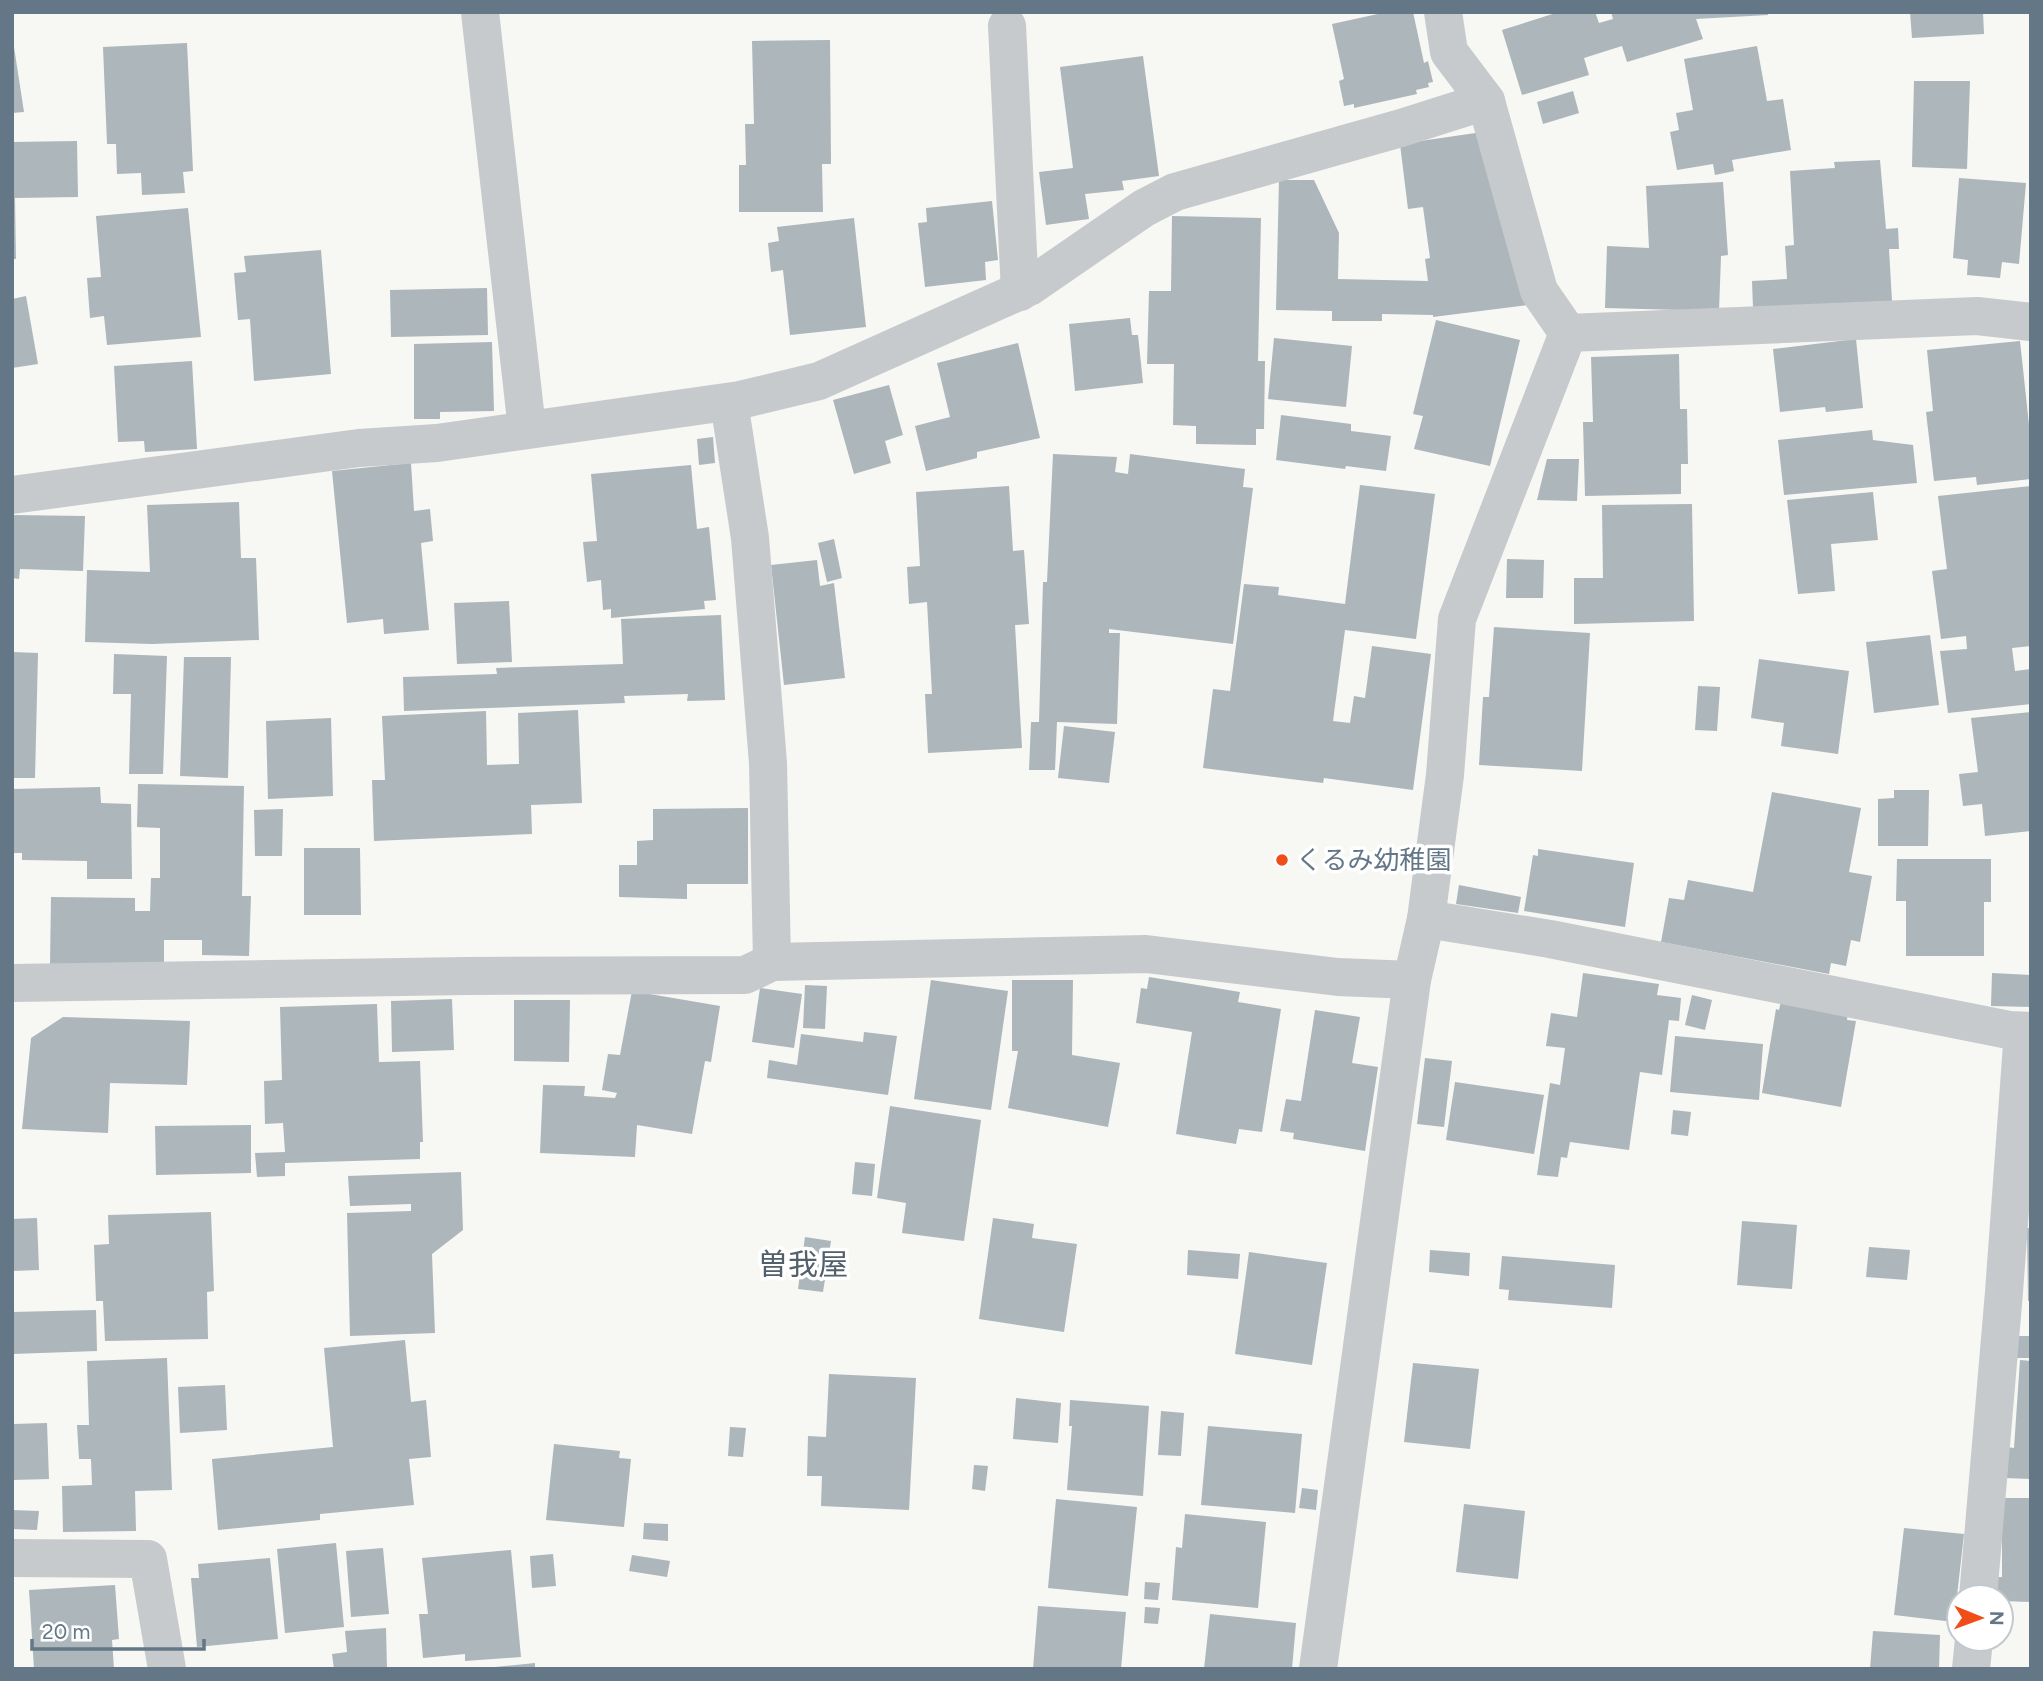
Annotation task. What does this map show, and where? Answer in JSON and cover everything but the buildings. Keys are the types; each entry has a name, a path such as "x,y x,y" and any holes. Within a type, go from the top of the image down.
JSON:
{"street":[{"path":"480,12 527,429"},
{"path":"1443,12 1449,52 1486,101 1539,291 1568,333"},
{"path":"1007,26 1020,292"},
{"path":"12,495 359,449 437,443 729,402 819,381 1020,292 1144,208 1175,192 1486,101"},
{"path":"1568,333 1977,316 2031,321"},
{"path":"1318,1669 1412,980 1426,919 1445,775 1457,619 1568,333"},
{"path":"729,402 750,538 768,763 772,962"},
{"path":"1426,919 1550,939 2027,1031 1979,1583"},
{"path":"12,983 745,975 772,962 1146,954 1338,977 1412,980"},
{"path":"12,1558 148,1559 167,1669"}],"place":[{"name":"くるみ幼稚園","path":"1282,860"}],"district":[{"name":"曽我屋","path":"803,1264"}]}
